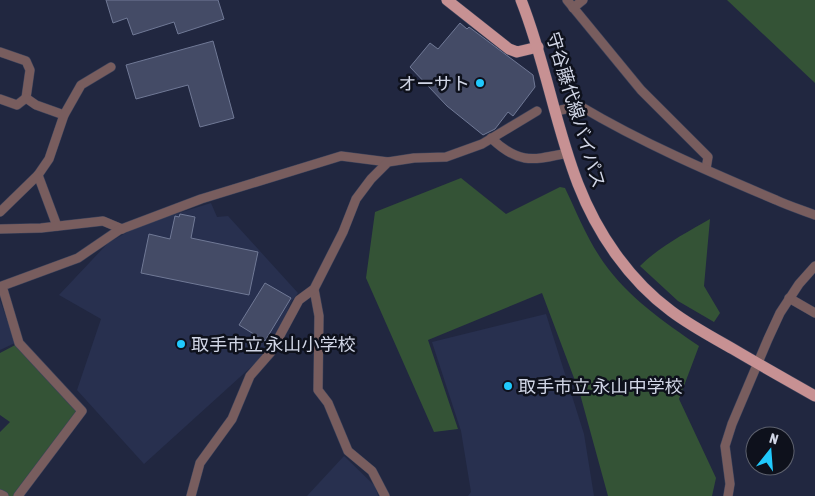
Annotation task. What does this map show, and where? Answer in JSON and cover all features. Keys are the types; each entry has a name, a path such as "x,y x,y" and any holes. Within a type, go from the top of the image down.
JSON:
{"main road":[{"path":"447,0 509,48 517,52 538,47"},
{"name":"守谷藤代線バイパス","path":"521,0 538,47 578,184 593,217 614,252 632,274 670,311 695,328 815,396"}],"street":[{"path":"567,0 641,90 703,151 709,160 706,169"},
{"path":"573,8 583,0"},
{"path":"0,52 26,61 30,70 26,98 17,105 0,99"},
{"path":"0,212 38,175 50,159 64,115 81,85 110,67"},
{"path":"26,98 36,105 64,115"},
{"path":"556,111 580,106 633,135 706,169 778,202 815,215"},
{"path":"18,496 82,411 19,344 1,287 78,258 122,229 201,199 341,156 388,162 414,158 446,157 482,144 537,111"},
{"path":"491,138 509,153 520,157 541,159 568,153"},
{"path":"191,496 200,463 232,419 250,376 271,352 299,300 314,289 343,232 356,199 371,179 388,162"},
{"path":"38,175 56,226"},
{"path":"803,210 815,205"},
{"path":"0,229 104,221 122,229"},
{"path":"728,496 730,484 725,446 732,424 757,363 789,298 815,266"},
{"path":"314,289 320,316 318,390 328,403 348,451 372,471 385,496"},
{"path":"789,298 815,313"},
{"path":"0,494 4,496"}],"shaded area":[{"name":"取手市立 永山小学校","path":"211,203 217,217 228,216 298,293 291,302 279,331 262,357 144,464 77,390 101,319 59,295 108,243 140,225"},
{"path":"0,300 15,343 0,350"},
{"name":"取手市立 永山中学校","path":"546,314 584,434 594,496 468,496 471,492 461,431 432,342"},
{"path":"344,456 375,486 378,496 307,496"}],"green space":[{"path":"727,0 815,0 815,83"},
{"path":"461,178 506,214 560,187 565,188 592,245 624,287 647,308 699,346 679,399 716,478 712,496 608,496 580,394 542,293 428,340 458,429 434,432 366,278 375,212"},
{"path":"710,219 704,286 720,313 714,322 678,301 640,266 665,246"},
{"path":"19,343 82,411 18,496 4,496 0,494 0,432 10,422 0,415 0,353"}],"building":[{"path":"106,0 218,0 224,19 178,34 174,22 133,35 127,18 113,23"},
{"name":"オーサト","path":"460,23 467,29 469,27 533,75 535,87 513,116 508,112 495,129 483,135 447,106 410,67 430,43 438,49"},
{"path":"213,41 234,118 200,127 188,85 136,99 126,65"},
{"path":"180,214 195,217 191,238 258,252 249,295 141,273 149,234 170,239 175,216 179,217"},
{"path":"265,283 291,298 265,341 239,325"}],"place":[{"name":"オーサト","path":"480,83"},
{"name":"取手市立 永山小学校","path":"181,344"},
{"name":"取手市立 永山中学校","path":"508,386"}]}
